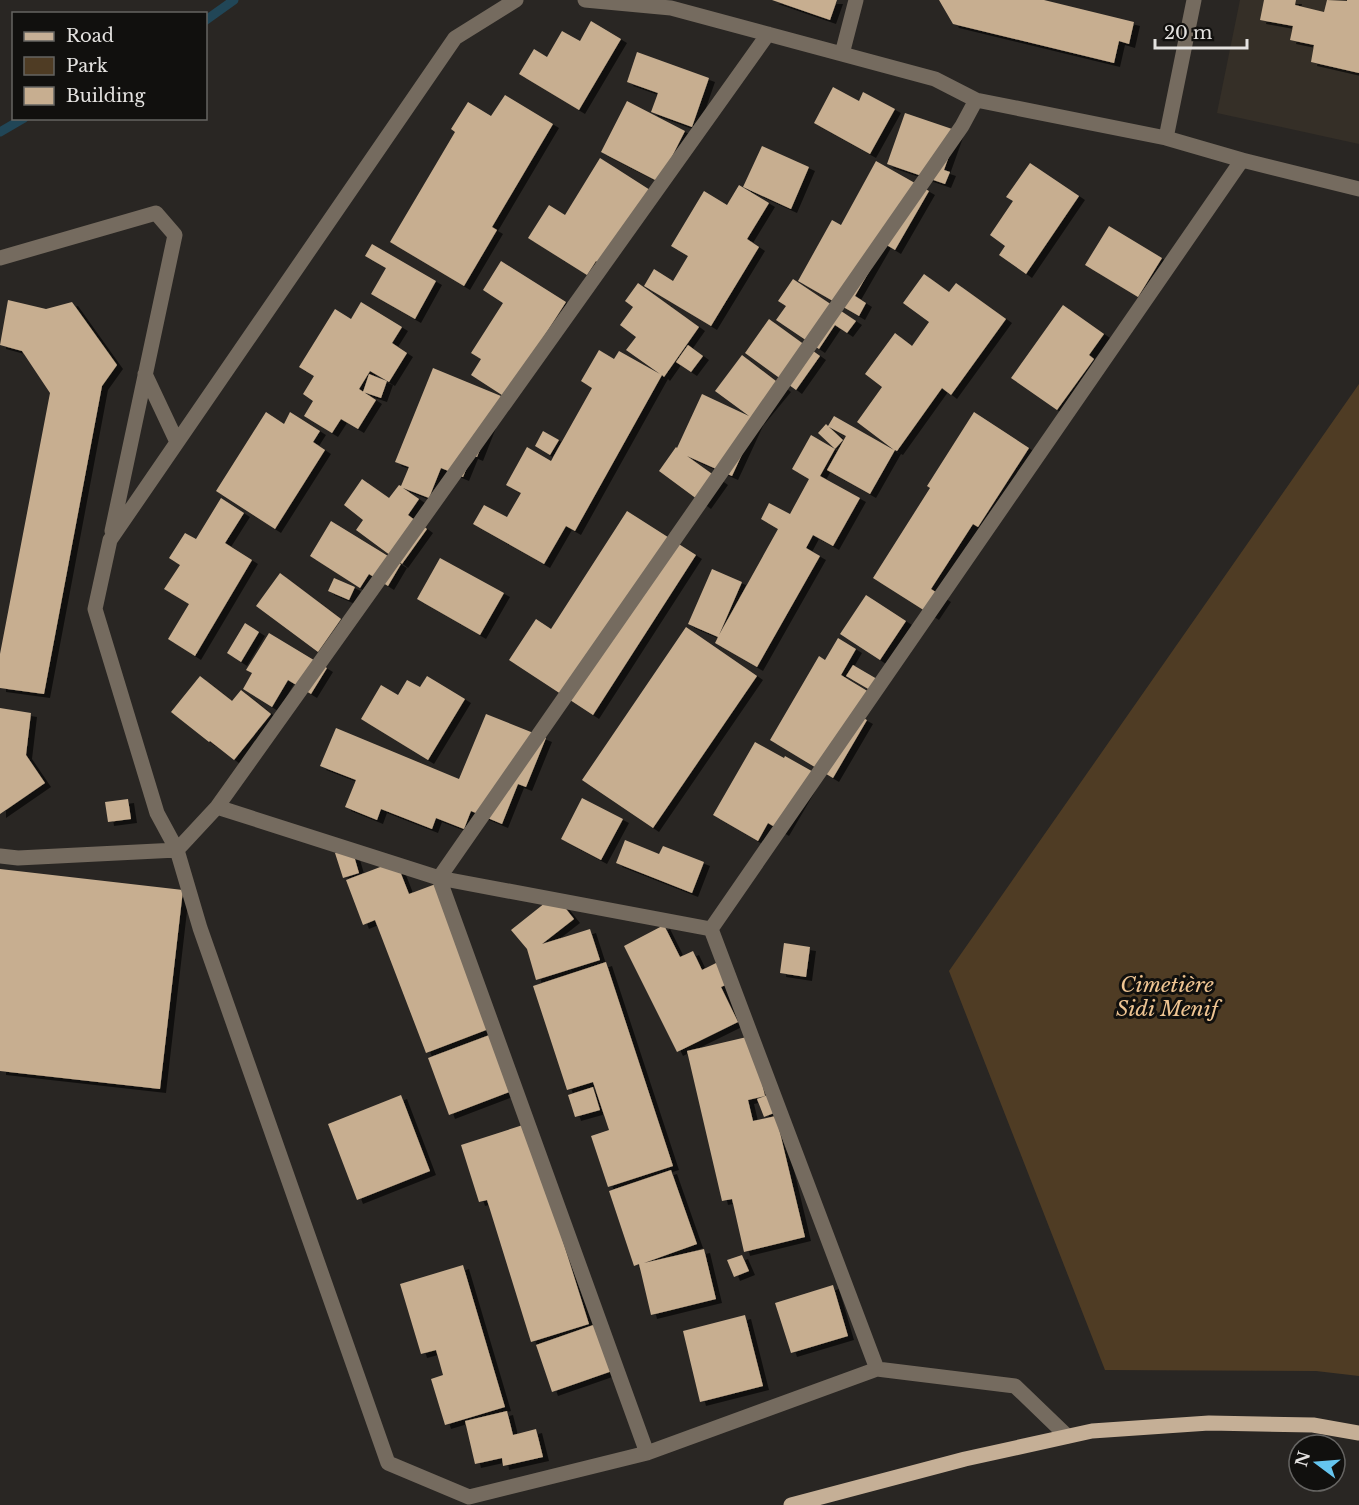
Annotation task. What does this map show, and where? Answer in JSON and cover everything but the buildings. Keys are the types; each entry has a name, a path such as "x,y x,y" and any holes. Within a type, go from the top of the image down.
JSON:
{"main road":[{"path":"791,1505 965,1459 1092,1431 1209,1423 1313,1425 1359,1433"}],"street":[{"path":"110,540 455,38 516,0"},
{"path":"585,0 671,8 935,79 976,100 1166,138 1242,160 1359,189"},
{"path":"842,54 856,0"},
{"path":"1166,138 1194,0"},
{"path":"0,856 18,858 177,850 217,807 768,34"},
{"path":"439,878 962,126 976,100"},
{"path":"711,929 1242,160"},
{"path":"0,258 156,213 175,235 95,609 157,813 177,850 200,928 388,1463 469,1497 647,1453 877,1369 1015,1386 1067,1436"},
{"path":"145,374 177,442"},
{"path":"217,807 439,878 711,929"},
{"path":"439,878 647,1453"},
{"path":"711,929 877,1369"}],"shaded area":[{"path":"1240,0 1359,0 1359,144 1217,113"}],"green space":[{"name":"Cimetière Sidi Menif","path":"1359,384 1359,1376 1316,1371 1105,1370 949,971"}],"waterway":[{"path":"207,19 234,0"},
{"path":"0,132 21,120"}]}
